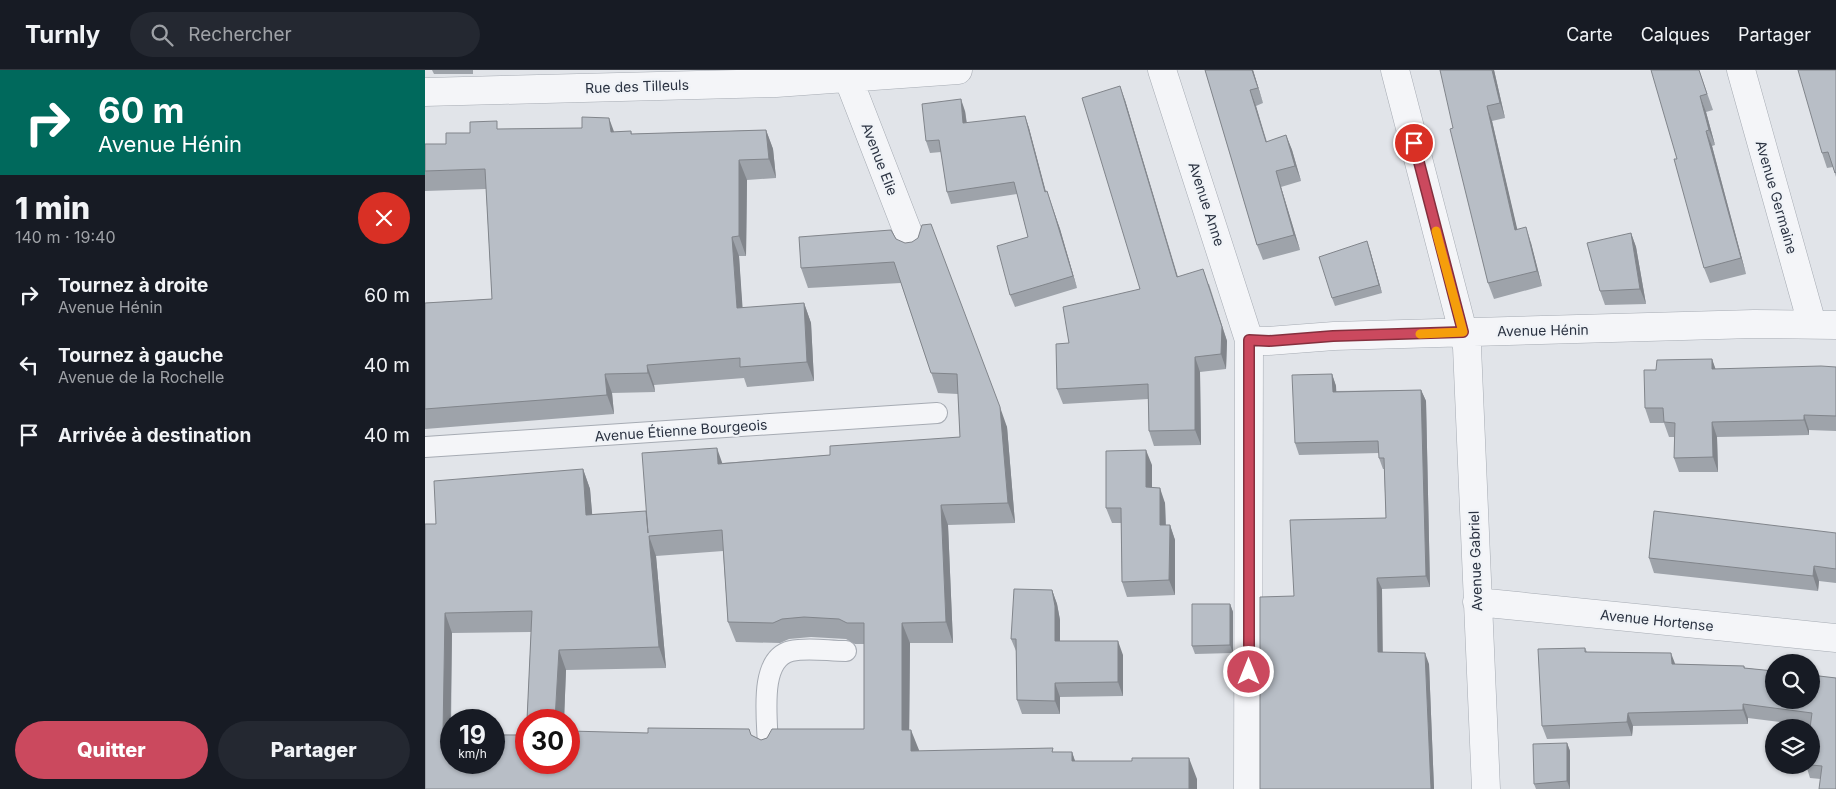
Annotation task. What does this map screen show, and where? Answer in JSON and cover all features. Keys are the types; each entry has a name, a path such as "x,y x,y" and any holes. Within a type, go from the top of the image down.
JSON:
{"street":[{"name":"Rue des Tilleuls","path":"425,92 958,70"},
{"name":"Avenue Anne","path":"1161,70 1249,340 1248,789"},
{"name":"Avenue Gabriel","path":"1395,70 1463,332 1468,367 1486,789"},
{"name":"Avenue Germaine","path":"1741,70 1824,325"},
{"name":"Avenue Elie","path":"847,74 914,248"},
{"name":"Avenue Hénin","path":"1249,340 1269,341 1333,336 1463,332 1824,325"},
{"name":"Avenue Hortense","path":"1477,602 1836,638"}],"lane":[{"name":"Avenue Étienne Bourgeois","path":"425,447 937,413"},
{"path":"768,749 769,669 778,657 789,651 845,651"}],"building":[{"path":"1205,70 1252,70 1258,88 1250,90 1266,142 1286,135 1295,166 1276,171 1294,235 1257,245"},
{"path":"1440,70 1492,70 1500,103 1487,106 1515,230 1526,227 1537,271 1488,283 1450,129 1453,128"},
{"path":"1651,70 1699,70 1707,94 1700,96 1709,130 1706,131 1741,258 1704,268 1674,159 1677,159"},
{"path":"1798,70 1836,70 1835,173 1828,152 1822,153"},
{"path":"1120,86 1177,277 1203,269 1222,327 1221,354 1195,357 1195,430 1149,431 1148,384 1057,389 1056,344 1069,343 1063,307 1140,289 1082,98"},
{"path":"961,99 963,123 1025,116 1045,192 1047,191 1073,276 1010,295 997,246 1028,237 1014,182 947,192 939,140 926,141 922,104"},
{"path":"582,117 609,118 611,132 631,131 631,134 766,130 769,159 739,160 739,236 732,237 737,308 804,303 807,362 740,367 740,358 647,365 648,373 605,374 607,395 425,409 425,303 492,299 485,169 425,171 425,144 446,144 446,133 470,133 470,122 497,121 497,129 582,128"},
{"path":"931,224 1000,407 1008,503 941,505 946,622 902,623 902,730 911,730 911,751 1053,748 1052,752 1072,752 1072,761 1132,761 1132,758 1189,758 1189,789 425,789 425,524 436,524 434,481 583,469 586,515 646,511 648,533 642,453 717,448 718,464 830,455 830,446 960,437 957,374 931,373 894,262 801,268 799,237 891,230 896,239 905,243 912,242 918,238 922,225","holes":["722,530 728,622 773,623 782,619 804,617 839,619 847,623 864,623 864,729 772,729 767,738 761,740 751,735 749,729 648,728 648,733 580,731 580,774 515,774 515,735 505,735 505,774 440,774 440,709 443,709 445,613 532,611 528,709 556,709 559,650 659,647 649,536"]},
{"path":"1631,233 1640,289 1600,291 1587,243"},
{"path":"1367,241 1379,285 1332,298 1319,257"},
{"path":"1712,359 1712,369 1836,367 1836,416 1804,415 1804,420 1712,422 1713,457 1674,458 1675,423 1664,422 1663,408 1645,408 1644,370 1656,370 1657,360"},
{"path":"1332,374 1333,392 1421,390 1426,576 1377,578 1378,652 1425,653 1431,789 1260,789 1260,597 1294,596 1290,520 1386,518 1384,458 1379,458 1378,441 1295,443 1292,375"},
{"path":"1146,450 1146,487 1160,488 1160,525 1170,525 1169,580 1122,582 1121,508 1106,508 1106,451"},
{"path":"1654,511 1836,533 1836,569 1814,566 1813,576 1649,558"},
{"path":"1014,589 1052,590 1055,606 1055,641 1118,641 1118,682 1055,683 1055,701 1017,700 1016,639 1011,639"},
{"path":"1192,604 1230,604 1230,645 1192,646"},
{"path":"1585,648 1585,652 1671,653 1672,664 1744,666 1744,668 1765,670 1765,707 1743,704 1743,710 1628,713 1627,722 1542,726 1538,649"},
{"path":"1820,676 1836,678 1836,789 1819,789 1822,766 1820,766 1820,719 1811,719 1812,713 1781,709 1820,709"},
{"path":"1567,743 1567,781 1534,784 1533,744"}],"slow traffic":[{"path":"1420,334 1463,332 1436,231"}],"route":[{"path":"1249,672 1249,340 1269,341 1333,336 1463,332 1414,143"}]}
